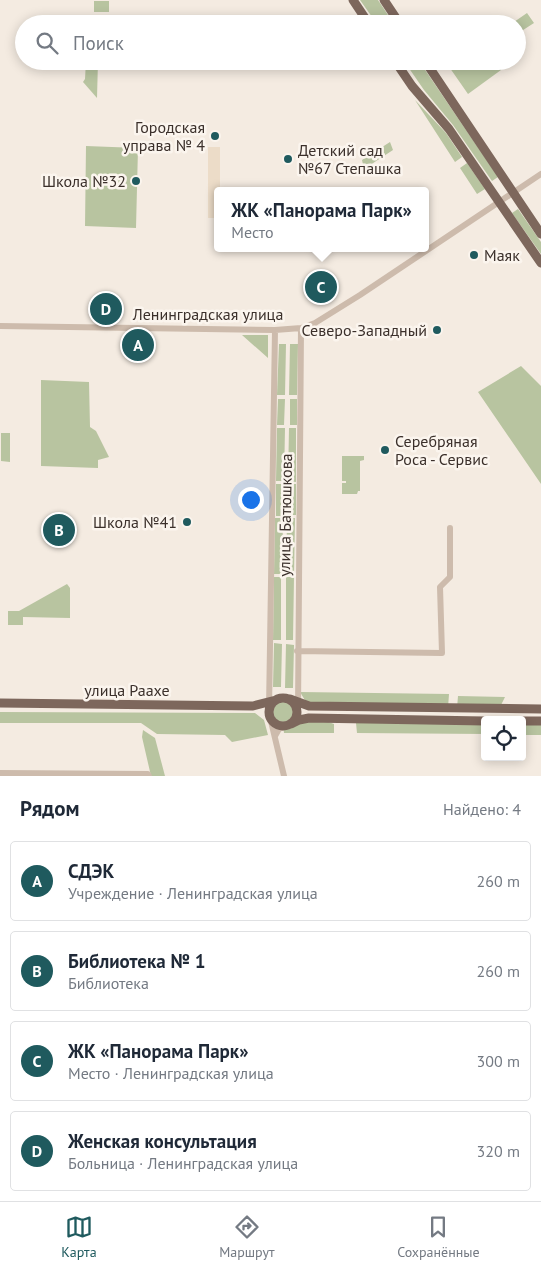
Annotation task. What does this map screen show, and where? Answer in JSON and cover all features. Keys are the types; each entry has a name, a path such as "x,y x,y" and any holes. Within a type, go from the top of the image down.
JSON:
{"main road":[{"path":"354,0 363,15"},
{"path":"384,0 394,15"},
{"path":"401,70 412,86 449,129 541,263"},
{"path":"431,70 541,234"},
{"path":"253,706 264,709 271,707 281,698 295,704 309,706 541,709"},
{"name":"улица Раахе","path":"0,703 271,707"},
{"path":"288,725 296,718 295,704"},
{"path":"271,707 276,724 288,725 309,718 481,721"},
{"path":"526,721 541,721"}],"street":[{"name":"Ленинградская улица","path":"429,249 541,174"},
{"name":"Ленинградская улица","path":"0,326 275,330 301,328 315,323 424,252"},
{"name":"улица Батюшкова","path":"295,704 301,328"},
{"name":"улица Батюшкова","path":"275,330 271,707 284,776"},
{"path":"297,651 442,653 440,587 450,578 450,528"},
{"path":"275,736 279,729 288,725"},
{"path":"0,773 148,774 149,776"}],"green space":[{"path":"360,0 378,0 388,15 371,15"},
{"path":"94,1 109,1 109,12 94,12"},
{"path":"527,13 534,23 526,28 526,15 524,15"},
{"path":"86,70 98,70 97,98 83,82"},
{"path":"410,70 425,70 498,177 492,181 453,125"},
{"path":"451,70 501,70 468,94"},
{"path":"415,100 446,133 462,157 455,162"},
{"path":"390,142 393,150 364,169 362,160"},
{"path":"86,146 138,148 136,228 85,226"},
{"path":"467,163 485,189 477,194 460,168"},
{"path":"518,209 541,242 541,254 512,213"},
{"path":"242,335 268,335 268,358"},
{"path":"279,344 286,344 285,395 277,395"},
{"path":"290,344 298,344 297,395 289,395"},
{"path":"521,366 541,386 541,484 478,392"},
{"path":"41,380 89,382 90,427 96,431 109,457 98,460 98,468 41,466"},
{"path":"278,399 285,399 284,425 277,425"},
{"path":"290,399 297,399 297,425 290,425"},
{"path":"277,428 285,428 284,481 276,481"},
{"path":"289,428 296,428 296,482 288,481"},
{"path":"1,433 10,433 10,462 1,461"},
{"path":"342,456 364,456 364,460 360,461 360,491 357,494 342,494 342,483 346,483 346,481 342,481"},
{"path":"276,484 284,484 284,516 276,516"},
{"path":"288,484 296,484 296,515 288,515"},
{"path":"275,518 283,518 282,574 274,574"},
{"path":"287,518 295,518 294,574 286,574"},
{"path":"274,577 281,577 281,640 273,640"},
{"path":"286,577 294,577 293,640 286,640"},
{"path":"67,584 70,588 70,618 23,617 23,625 8,625 8,611 19,611"},
{"path":"274,643 282,644 281,687 273,687"},
{"path":"286,644 294,645 293,688 285,688"},
{"path":"300,692 449,694 448,708 309,707"},
{"path":"458,696 505,697 499,709 457,708"},
{"path":"279,702 287,702 293,708 293,716 287,722 279,722 273,716 273,708"},
{"path":"0,712 255,713 264,720 268,735 232,742 225,735 157,734 141,723 0,723"},
{"path":"317,718 334,724 334,733 284,733 283,726"},
{"path":"372,719 481,721 481,734 357,733 356,723"},
{"path":"526,721 541,721 541,735 526,735"},
{"path":"143,730 155,738 165,776 151,776 142,737"}],"shaded area":[{"path":"208,147 220,147 220,187 214,187 214,218 208,218"}],"place":[{"name":"Городская управа № 4","path":"215,136"},
{"name":"Детский сад №67 Степашка","path":"288,159"},
{"name":"Школа №32","path":"136,181"},
{"name":"Маяк","path":"474,255"},
{"name":"ЖК «Панорама Парк»","path":"321,287"},
{"name":"Женская консультация","path":"106,309"},
{"name":"Северо-Западный","path":"437,330"},
{"name":"СДЭК","path":"138,345"},
{"name":"Серебряная Роса - Сервис","path":"385,450"},
{"name":"Школа №41","path":"187,522"},
{"name":"Библиотека № 1","path":"59,530"}]}
